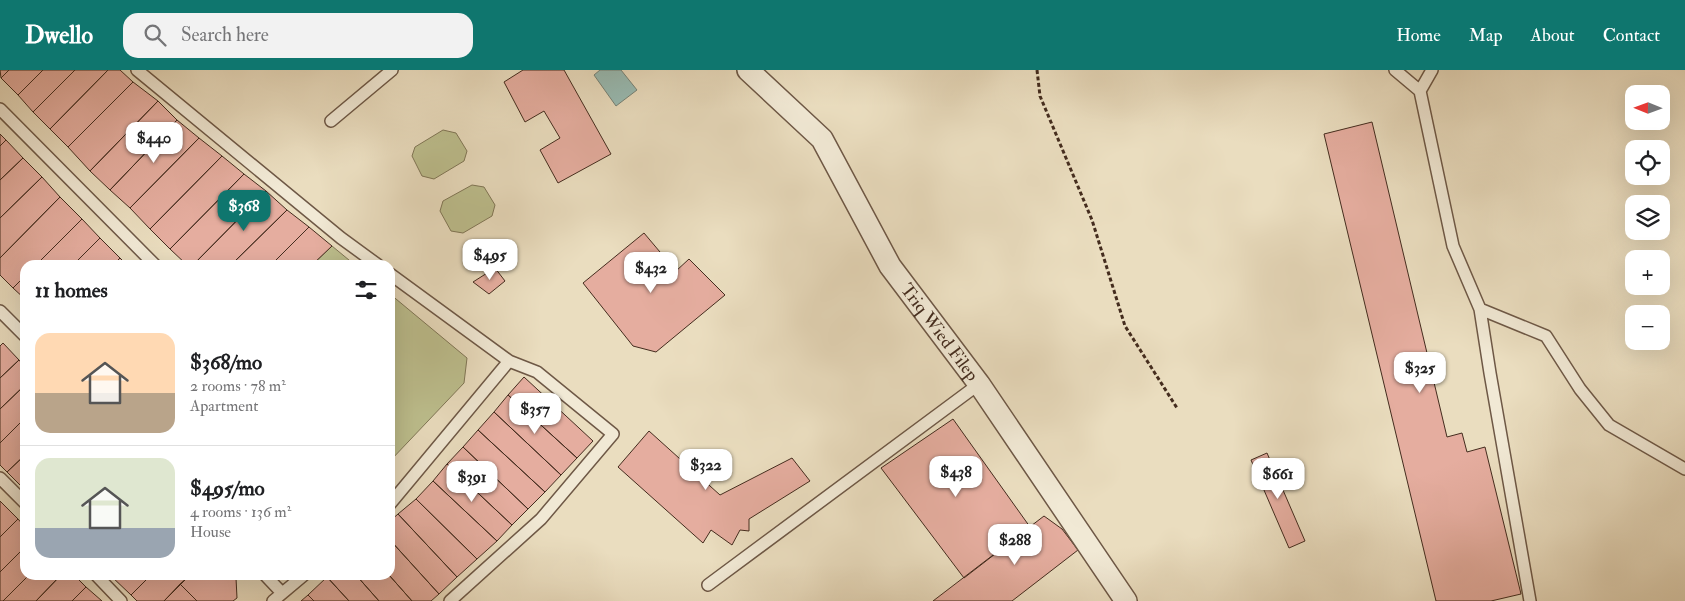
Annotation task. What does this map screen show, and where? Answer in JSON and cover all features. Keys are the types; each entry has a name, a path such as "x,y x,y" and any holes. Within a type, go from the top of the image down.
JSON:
{"street":[{"name":"Triq Wied Filep","path":"748,70 822,139 890,266 980,384 1126,601"}],"lane":[{"path":"137,70 333,232 371,260"},
{"path":"331,121 392,70"},
{"path":"1395,70 1420,91 1453,246 1480,308 1530,601"},
{"path":"1420,91 1432,70"},
{"path":"0,109 150,260"},
{"path":"395,278 509,361 537,372 613,434 542,519 450,601"},
{"path":"1480,308 1546,336 1580,389 1609,425 1685,469"},
{"path":"0,311 20,331"},
{"path":"395,497 509,361"},
{"path":"708,585 980,384"},
{"path":"0,478 20,498"},
{"path":"101,580 121,601"},
{"path":"270,580 282,593"},
{"path":"273,601 298,580"}],"path":[{"path":"1037,70 1040,96 1092,220 1125,326 1177,408"}],"green space":[{"path":"443,130 456,133 467,151 464,161 434,179 422,176 412,156 415,147"},
{"path":"472,185 484,187 495,205 492,216 463,233 451,231 440,211 443,201"},
{"path":"332,246 349,260 317,260"},
{"path":"395,298 467,358 464,383 395,456"}],"water":[{"path":"600,70 621,70 637,90 616,106 594,75"}],"building":[{"path":"0,70 9,70 1,78"},
{"path":"9,70 43,70 18,95 1,78"},
{"path":"43,70 75,70 33,112 18,95"},
{"path":"75,70 108,70 50,129 33,112"},
{"path":"108,70 120,70 133,82 68,147 50,129"},
{"path":"523,70 564,70 611,154 558,183 540,150 560,138 544,111 525,122 504,82"},
{"path":"133,82 158,101 90,171 68,147"},
{"path":"158,101 177,120 110,190 90,171"},
{"path":"177,120 199,138 130,208 110,190"},
{"path":"1372,122 1447,437 1462,433 1467,452 1485,447 1521,594 1491,601 1436,601 1324,134"},
{"path":"0,134 6,140 0,146"},
{"path":"199,138 222,156 150,229 130,208"},
{"path":"6,140 23,158 0,180 0,146"},
{"path":"222,156 244,174 170,249 150,229"},
{"path":"23,158 42,177 0,218 0,180"},
{"path":"244,174 266,191 198,260 182,260 170,249"},
{"path":"42,177 60,197 0,258 0,218"},
{"path":"266,191 287,210 236,260 198,260"},
{"path":"60,197 82,219 41,260 20,260 20,281 13,288 0,275 0,258"},
{"path":"287,210 309,227 276,260 236,260"},
{"path":"82,219 100,238 78,260 41,260"},
{"path":"309,227 332,246 317,260 276,260"},
{"path":"644,233 676,271 689,259 725,295 656,352 633,346 583,283"},
{"path":"100,238 120,258 118,260 78,260"},
{"path":"495,268 505,281 489,294 473,282"},
{"path":"20,281 20,294 13,288"},
{"path":"3,343 19,360 0,378 0,346"},
{"path":"19,360 20,390 0,409 0,378"},
{"path":"524,377 593,441 577,458 508,395"},
{"path":"20,390 20,423 0,443 0,409"},
{"path":"508,395 577,458 561,475 494,412"},
{"path":"494,412 561,475 545,492 478,430"},
{"path":"953,419 1030,527 964,578 881,468"},
{"path":"20,423 20,460 7,472 0,465 0,443"},
{"path":"478,430 545,492 528,509 463,447"},
{"path":"649,431 720,495 792,458 810,481 749,519 749,531 740,530 732,545 711,530 703,543 618,467"},
{"path":"463,447 528,509 512,525 447,464"},
{"path":"1267,453 1305,541 1289,548 1251,460"},
{"path":"20,460 20,485 7,472"},
{"path":"447,464 512,525 497,541 433,481"},
{"path":"433,481 497,541 477,559 416,499"},
{"path":"416,499 477,559 457,577 398,514"},
{"path":"0,501 18,519 0,537"},
{"path":"398,514 457,577 439,594 395,546 395,517"},
{"path":"1044,516 1062,529 1078,550 1012,601 933,601"},
{"path":"18,519 20,521 20,552 0,572 0,537"},
{"path":"395,546 439,594 431,601 412,601 393,580 395,580"},
{"path":"20,552 20,580 24,580 3,601 0,601 0,572"},
{"path":"24,580 56,580 36,601 3,601"},
{"path":"56,580 79,580 86,587 72,601 36,601"},
{"path":"115,580 146,580 131,595"},
{"path":"146,580 185,580 164,601 137,601 131,595"},
{"path":"184,580 236,580 237,598 233,601 197,601 180,584"},
{"path":"324,580 330,580 349,601 314,601 308,595"},
{"path":"330,580 360,580 379,601 349,601"},
{"path":"360,580 393,580 412,601 379,601"},
{"path":"180,584 197,601 164,601"},
{"path":"86,587 102,601 72,601"},
{"path":"308,595 314,601 301,601"}]}
